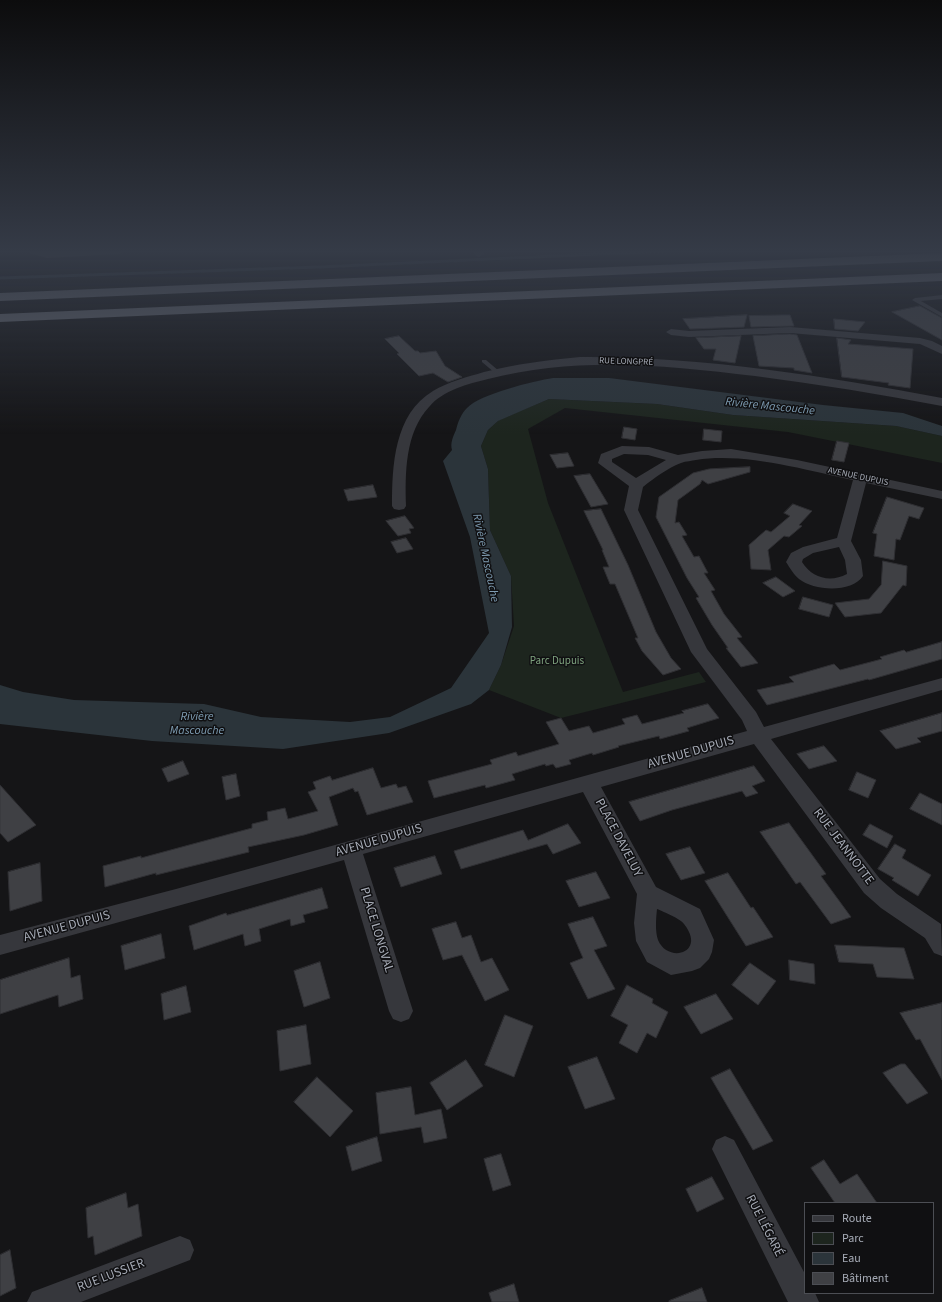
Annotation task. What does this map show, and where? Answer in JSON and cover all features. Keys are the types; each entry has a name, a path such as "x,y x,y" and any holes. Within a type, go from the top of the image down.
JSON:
{"highway":[{"path":"0,318 149,312"}],"street":[{"path":"671,332 689,334 796,330 917,340 926,342 942,351"},
{"name":"RUE LONGPRÉ","path":"399,506 399,478 402,455 410,427 420,408 432,397 448,388 497,372 547,364 595,361 675,364 734,373 863,388 942,402"},
{"name":"AVENUE DUPUIS","path":"678,459 648,451 622,450 606,457 605,464 636,485 649,475 678,459 702,455 731,453 797,464 942,495"},
{"path":"844,542 860,478"},
{"path":"636,485 631,510 700,652 750,717 758,735"},
{"name":"AVENUE DUPUIS","path":"0,945 351,849 942,684"},
{"name":"RUE JEANNOTTE","path":"758,735 872,886 888,901 933,931 942,946"},
{"name":"PLACE DAVELUY","path":"588,782 648,894"},
{"name":"PLACE LONGVAL","path":"351,849 400,1011"},
{"name":"RUE LÉGARÉ","path":"725,1149 804,1302"},
{"name":"RUE LUSSIER","path":"42,1302 180,1250"}],"lane":[{"path":"484,361 497,372"}],"green space":[{"name":"Parc Dupuis","path":"549,399 657,404 733,415 896,426 942,436 942,463 788,432 565,408 528,429 548,503 623,692 699,672 706,682 561,718 489,690 501,665 514,626 511,576 490,530 488,469 481,446 488,430 499,420"}],"water":[{"name":"Rivière Mascouche","path":"553,378 609,378 823,405 903,413 942,426 942,436 896,426 733,415 657,404 549,399 498,421 488,430 481,446 488,469 490,530 511,576 512,627 501,665 489,690 471,704 389,733 283,749 152,741 0,724 0,685 23,692 74,700 204,704 261,717 350,722 390,717 451,688 489,633 470,537 443,461 452,450 452,440 461,415 467,408 483,398 495,393"}],"building":[{"path":"892,312 931,312 942,318 942,340"},
{"path":"747,315 744,327 690,329 683,319"},
{"path":"790,315 794,326 751,327 749,316"},
{"path":"834,319 865,322 858,331 835,329"},
{"path":"797,335 812,373 794,370 794,368 759,366 753,336"},
{"path":"399,336 415,351 420,353 436,351 445,366 462,377 448,382 433,373 419,376 397,354 399,353 385,339"},
{"path":"741,336 735,363 713,360 716,349 704,349 696,338"},
{"path":"837,338 851,340 848,344 913,349 910,388 888,385 889,383 842,377"},
{"path":"624,427 637,429 635,440 622,438"},
{"path":"704,429 722,431 721,442 703,440"},
{"path":"837,441 849,443 844,462 832,460"},
{"path":"568,453 574,466 557,468 550,455"},
{"path":"750,467 750,472 708,484 702,480 700,484 678,500 675,523 679,522 687,535 682,536 694,557 699,556 708,573 704,573 715,590 711,591 724,614 742,637 737,638 758,663 741,667 726,648 728,648 696,598 699,597 687,578 656,517 659,497 693,473 709,469"},
{"path":"590,474 608,504 591,507 574,476"},
{"path":"373,485 377,497 348,501 344,490"},
{"path":"887,497 924,508 919,519 909,516 900,540 896,539 894,560 874,556 877,534 873,533"},
{"path":"793,504 812,511 799,525 802,526 789,537 784,536 768,550 771,570 751,569 749,545 766,530 771,532 790,516 784,513"},
{"path":"601,509 628,565 656,632 671,658 681,669 663,675 642,651 635,638 638,638 615,584 610,584 603,567 609,567 603,550 584,511"},
{"path":"405,516 414,528 409,529 411,533 398,536 386,521"},
{"path":"406,538 413,549 397,553 391,542"},
{"path":"883,561 907,566 906,586 903,585 881,613 845,617 835,603 869,599 881,585"},
{"path":"776,577 795,591 783,597 763,583"},
{"path":"803,597 833,605 829,617 799,609"},
{"path":"942,642 942,659 869,680 868,679 767,705 757,690 794,682 789,677 834,664 840,670 882,659 880,657 904,650 906,652"},
{"path":"708,704 719,718 687,728 689,731 660,739 659,736 618,746 619,747 593,755 592,753 569,760 571,764 556,768 553,764 546,766 545,764 512,774 515,780 486,788 485,785 434,798 428,781 492,764 490,760 516,752 518,756 559,744 546,722 561,718 569,731 589,726 593,733 625,724 622,719 637,715 642,724 684,713 682,711"},
{"path":"942,713 942,731 917,738 921,742 896,749 880,731"},
{"path":"824,746 837,761 809,769 797,754"},
{"path":"183,761 189,774 168,782 162,769"},
{"path":"754,766 765,781 752,786 758,793 746,797 742,791 672,810 640,821 629,802"},
{"path":"373,768 381,788 396,784 398,788 406,786 413,802 367,815 358,791 355,792 353,788 329,797 338,825 304,835 248,847 249,852 156,875 156,873 105,887 103,866 141,856 141,858 252,828 252,824 268,820 267,812 285,808 288,819 318,811 308,792 316,789 313,782 330,776 332,780"},
{"path":"857,772 876,780 868,798 849,790"},
{"path":"236,774 240,796 226,800 222,777"},
{"path":"0,785 36,825 8,842 0,833"},
{"path":"920,793 942,804 942,825 910,809"},
{"path":"789,823 826,874 821,876 851,917 831,924 800,882 796,884 760,832"},
{"path":"568,824 581,843 553,854 547,844 461,869 454,851 523,830 528,840"},
{"path":"870,824 893,836 887,848 863,835"},
{"path":"895,844 906,850 902,858 931,875 918,896 892,880 894,878 878,869"},
{"path":"690,847 705,873 681,880 666,854"},
{"path":"435,856 442,874 401,887 394,868"},
{"path":"40,863 42,901 10,911 8,872"},
{"path":"596,872 610,898 579,907 566,881"},
{"path":"728,873 751,908 753,907 773,937 746,946 705,881"},
{"path":"322,888 328,908 303,915 305,922 291,926 290,919 259,929 261,941 245,946 243,934 194,950 189,926 226,913 227,915"},
{"path":"593,917 607,946 594,950 615,989 588,999 570,963 583,958 568,924"},
{"path":"456,922 462,938 471,935 481,962 492,958 509,990 485,1001 462,955 443,960 432,929"},
{"path":"161,934 165,958 125,970 121,946"},
{"path":"835,945 904,948 914,979 877,977 873,964 839,962"},
{"path":"69,958 71,978 80,975 83,999 59,1007 58,995 0,1014 0,980"},
{"path":"789,960 814,964 815,984 790,980"},
{"path":"320,962 330,998 304,1007 294,971"},
{"path":"750,963 776,981 758,1005 732,985"},
{"path":"627,985 653,999 652,1003 668,1012 656,1038 647,1033 637,1053 619,1043 628,1025 611,1016"},
{"path":"186,986 191,1012 164,1020 161,994"},
{"path":"716,994 733,1019 701,1034 684,1007"},
{"path":"942,1003 942,1080 920,1039 916,1040 900,1013"},
{"path":"505,1015 533,1026 514,1077 485,1065"},
{"path":"306,1025 311,1064 280,1071 277,1031"},
{"path":"597,1057 615,1099 585,1109 568,1067"},
{"path":"466,1060 483,1086 447,1110 430,1083"},
{"path":"901,1064 905,1064 928,1093 907,1104 883,1073"},
{"path":"730,1069 773,1141 753,1150 711,1078"},
{"path":"317,1077 353,1111 330,1137 294,1102"},
{"path":"411,1087 415,1115 441,1109 447,1138 424,1143 421,1127 380,1134 376,1093"},
{"path":"377,1137 382,1161 352,1171 346,1147"},
{"path":"501,1154 511,1185 493,1191 484,1159"},
{"path":"824,1160 840,1184 857,1174 876,1202 834,1202 811,1168"},
{"path":"712,1177 724,1199 697,1212 686,1189"},
{"path":"126,1193 128,1208 138,1204 142,1236 95,1255 93,1236 88,1238 86,1208"},
{"path":"10,1250 16,1288 0,1296 0,1255"},
{"path":"514,1284 519,1302 492,1302 489,1293"},
{"path":"702,1288 707,1302 669,1302 669,1301"}]}
